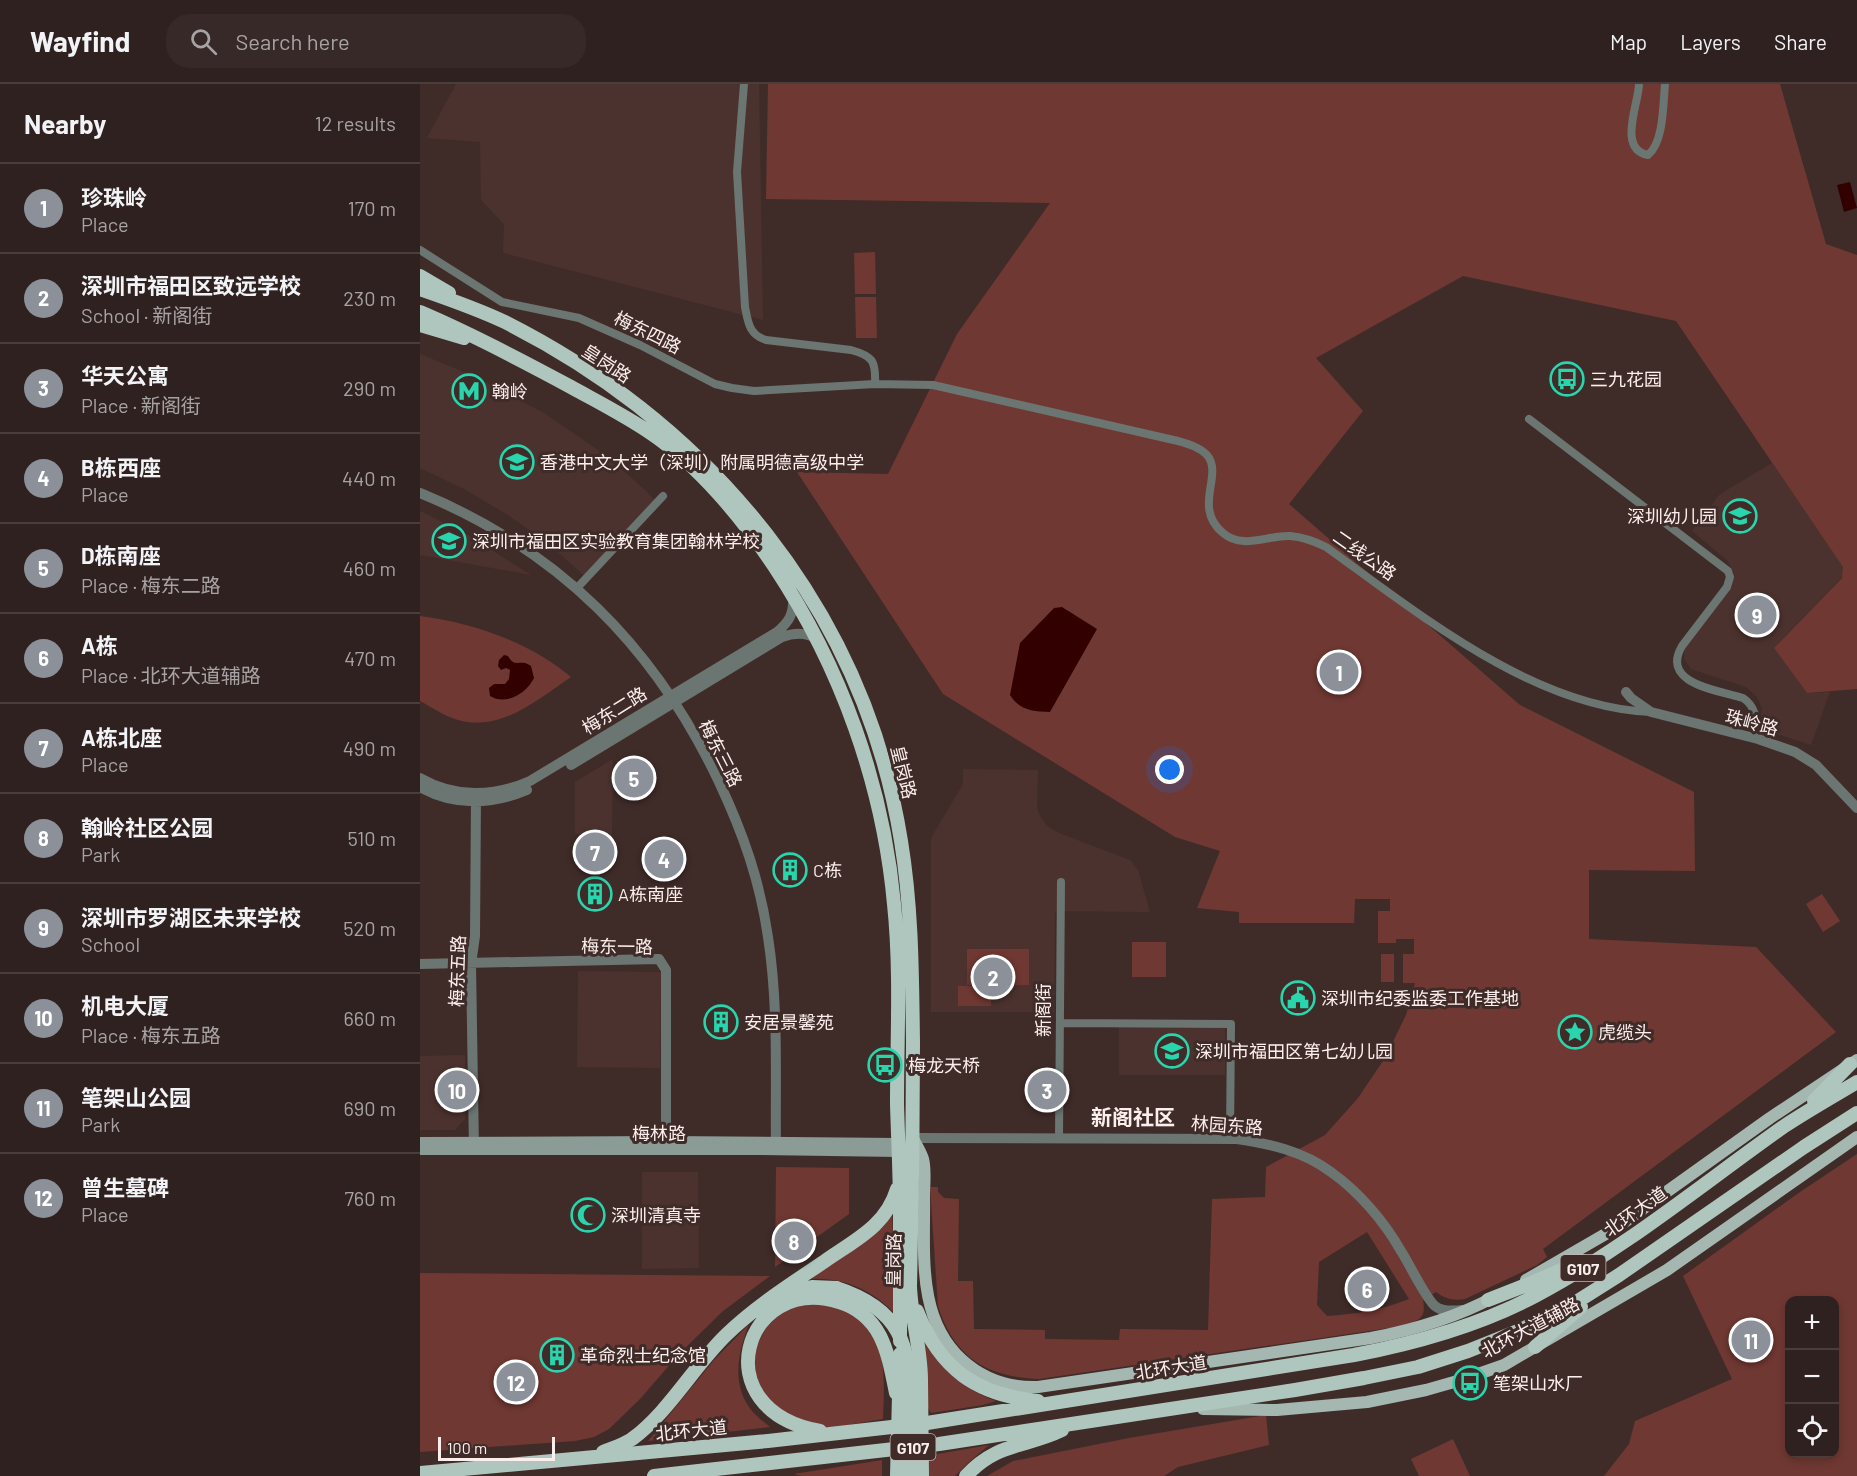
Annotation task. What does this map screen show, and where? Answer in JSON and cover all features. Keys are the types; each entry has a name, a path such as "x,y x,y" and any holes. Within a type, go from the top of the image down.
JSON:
{"highway":[{"path":"420,276 477,310"},
{"name":"皇岗路","path":"420,289 504,322 561,354 624,394 684,444 751,512 796,575 834,637 856,685 877,740 891,792 901,839 911,919 913,1138 910,1286 911,1307 920,1356 922,1476"},
{"name":"皇岗路","path":"420,312 498,347 626,418 667,446 712,488 748,529 793,594 818,639 837,681 860,742 881,820 895,905 899,1181 893,1352 898,1401 897,1476"},
{"path":"420,326 498,347"},
{"path":"1785,1126 1826,1091 1854,1062"},
{"name":"北环大道","path":"420,1473 578,1460 927,1423 1354,1355 1419,1341 1489,1317 1534,1297 1573,1275 1629,1238 1785,1126 1857,1083"},
{"name":"G107","path":"654,1476 939,1444 1075,1424 1364,1378 1418,1366 1468,1351 1518,1331 1570,1306 1857,1113"},
{"path":"578,1460 615,1448 640,1433 713,1348 737,1324 874,1227 889,1208 899,1181"},
{"path":"1488,1300 1544,1278 1629,1238"},
{"path":"1535,1347 1619,1275"},
{"path":"910,1286 921,1321 932,1341 943,1357 967,1378 979,1386 1009,1397 1037,1401 1070,1401"},
{"path":"769,1300 798,1289 836,1288 860,1297 878,1309 891,1323 903,1341 909,1368 910,1476"},
{"path":"834,1434 803,1428 791,1423 766,1407 758,1397 752,1385 747,1361 753,1337 760,1324 778,1307 791,1302 817,1298 832,1299 845,1303 865,1316 893,1352"},
{"path":"966,1476 978,1464 1000,1450 1047,1437 1075,1424"}],"main road":[{"path":"913,1138 923,1159 927,1291 935,1325 945,1341 972,1369 996,1382 1024,1387 1371,1338 1424,1325 1467,1309 1581,1250 1616,1228 1770,1118 1854,1062"},
{"name":"北环大道辅路","path":"1171,1409 1304,1408 1356,1404 1399,1397 1461,1380 1504,1365 1667,1270 1857,1137"},
{"name":"梅林路","path":"420,1142 474,1146"},
{"name":"梅林路","path":"420,1150 474,1146 898,1147"},
{"path":"1354,1355 1403,1331"}],"street":[{"path":"744,84 738,172 745,307 748,325 758,338 766,340 862,353 874,362 875,384"},
{"path":"1639,84 1639,94 1630,132 1635,146 1642,154 1648,155 1655,150 1662,123 1665,84"},
{"name":"梅东四路","path":"420,250 502,302 579,318 640,345 715,384 754,391 875,384"},
{"path":"502,302 504,322"},
{"name":"二线公路","path":"875,384 933,386 1192,445 1210,460 1208,504 1210,516 1216,526 1228,537 1247,542 1277,537 1300,537 1311,540 1326,547 1443,629 1523,678 1587,701 1635,712 1651,712"},
{"path":"1529,419 1728,571 1730,577 1727,586 1682,646 1677,656 1677,666 1683,676 1692,682 1748,701 1755,711 1758,739"},
{"name":"梅东三路","path":"420,493 484,524 515,543 577,588 610,619 633,645 673,699 696,737 741,834 755,872 768,935 775,993 776,1146"},
{"path":"577,588 663,496"},
{"name":"梅东二路","path":"420,787 446,797 499,800 528,790 784,626 792,615 793,594"},
{"name":"梅东二路","path":"673,699 782,637 801,633 818,639"},
{"name":"珠岭路","path":"1626,692 1651,712 1758,739 1784,747 1806,758 1857,808"},
{"name":"梅东二路","path":"420,778 476,798"},
{"name":"梅东五路","path":"474,1146 471,964 475,936 476,798"},
{"name":"新阁街","path":"1059,1138 1061,882"},
{"name":"梅东一路","path":"420,964 658,959 666,970 666,1145"},
{"path":"1060,1023 1231,1024 1230,1139"},
{"name":"林园东路","path":"913,1138 1230,1139 1257,1142 1301,1154 1331,1172 1360,1198 1384,1225 1431,1301"},
{"path":"1431,1301 1444,1310 1467,1309"},
{"path":"1424,1325 1432,1314 1431,1301"}],"shaded area":[{"path":"456,84 759,84 763,320 503,253 504,224 481,200 480,142 427,138"},
{"path":"768,84 1780,84 1826,244 1857,255 1857,689 1807,693 1774,648 1842,578 1843,567 1676,321 1463,276 1316,358 1363,411 1289,504 1520,705 1694,792 1695,871 1589,870 1589,939 1756,947 1836,1032 1543,1249 1547,1257 1537,1265 1465,1299 1450,1299 1436,1292 1423,1300 1423,1314 1411,1323 1039,1379 1003,1374 975,1361 953,1339 938,1306 930,1187 938,1187 938,1192 944,1198 959,1199 958,1281 973,1281 974,1329 1045,1330 1045,1339 1119,1340 1120,1329 1208,1330 1212,1199 1265,1197 1266,1167 1325,1135 1358,1098 1385,1058 1406,1015 1415,983 1403,983 1403,954 1414,954 1414,939 1396,939 1396,943 1378,943 1378,911 1390,911 1390,899 1355,899 1354,923 1239,923 1239,912 1197,908 1220,851 1175,837 943,694 797,472 888,474 957,334 1050,203 766,199","holes":["1367,1232 1409,1299 1369,1311 1327,1316 1317,1305 1319,1262"]},
{"path":"1850,182 1857,208 1844,212 1837,185"},
{"path":"875,252 876,294 855,294 854,253"},
{"path":"855,297 876,297 877,338 856,338"},
{"name":"香港中文大学（深圳）附属明德高级中学","path":"420,354 476,377 544,413 608,457 658,504 587,578 549,544 508,515 464,489 420,468"},
{"path":"1772,463 1844,567 1842,577 1774,648 1807,693 1830,692 1811,745 1759,728 1762,709 1757,697 1746,687 1691,669 1684,659 1685,643 1729,587 1734,574 1728,561 1692,531 1720,494"},
{"name":"深圳市福田区实验教育集团翰林学校","path":"420,511 468,535 531,575 420,555"},
{"path":"1062,607 1097,629 1050,712 1027,709 1018,704 1010,695 1020,643 1054,608"},
{"path":"420,616 480,629 500,636 537,654 571,677 520,711 506,717 477,723 451,718 420,701"},
{"path":"504,655 515,663 531,666 534,678 521,693 503,700 490,696 489,688 494,684 505,684 509,679 510,670 506,668 501,670 498,666 499,660"},
{"path":"613,759 612,835 575,834 575,782"},
{"path":"963,769 1038,770 1037,807 1047,826 1059,833 1130,860 1138,870 1150,912 1055,911 1054,1012 931,1012 931,838 963,784"},
{"path":"1822,894 1840,921 1823,932 1806,904"},
{"path":"1132,942 1166,942 1166,977 1132,977"},
{"path":"967,949 1029,949 1029,985 967,985"},
{"path":"1381,954 1394,954 1394,982 1381,982"},
{"path":"578,971 661,972 660,1068 577,1067"},
{"path":"958,986 991,986 991,1006 958,1006"},
{"name":"深圳市福田区第七幼儿园","path":"1119,1027 1225,1027 1225,1075 1119,1075"},
{"path":"465,1055 465,1119 455,1130 420,1130 420,1056"},
{"path":"1857,1154 1857,1476 1604,1476 1629,1444 1635,1421 1732,1379 1683,1276"},
{"path":"776,1167 849,1168 849,1214 775,1267"},
{"path":"642,1172 698,1172 699,1268 642,1269"},
{"path":"892,1212 896,1315 877,1298 856,1286 833,1280 808,1279"},
{"path":"420,1273 770,1276 723,1311 679,1354 640,1399 609,1429 594,1437 575,1441 420,1452"},
{"path":"822,1304 850,1312 863,1321 872,1333 878,1346 884,1374 883,1419 825,1427 783,1416 757,1385 754,1351 770,1320 797,1305"},
{"path":"749,1324 738,1366 740,1386 743,1397 751,1410 770,1427 648,1441 714,1360"},
{"path":"924,1341 938,1361 954,1377 974,1391 996,1401 931,1413 924,1389"},
{"path":"1266,1415 1269,1445 1178,1467 1164,1476 987,1476 1013,1461 1129,1438"},
{"path":"1453,1439 1470,1476 1419,1476 1411,1459"},
{"path":"989,1445 955,1476 927,1476 926,1456"},
{"path":"882,1460 882,1476 801,1476 794,1474"}],"place":[{"name":"三九花园","path":"1567,379"},
{"name":"翰岭","path":"469,391"},
{"name":"香港中文大学（深圳）附属明德高级中学","path":"517,462"},
{"name":"深圳幼儿园","path":"1740,516"},
{"name":"深圳市福田区实验教育集团翰林学校","path":"449,541"},
{"name":"深圳市罗湖区未来学校","path":"1757,615"},
{"name":"珍珠岭","path":"1339,672"},
{"name":"D栋南座","path":"634,778"},
{"name":"A栋北座","path":"595,852"},
{"name":"B栋西座","path":"664,859"},
{"name":"C栋","path":"790,870"},
{"name":"A栋南座","path":"595,894"},
{"name":"深圳市福田区致远学校","path":"993,977"},
{"name":"深圳市纪委监委工作基地","path":"1298,998"},
{"name":"安居景馨苑","path":"721,1022"},
{"name":"虎缆头","path":"1575,1032"},
{"name":"深圳市福田区第七幼儿园","path":"1172,1051"},
{"name":"梅龙天桥","path":"885,1065"},
{"name":"机电大厦","path":"457,1090"},
{"name":"华天公寓","path":"1047,1090"},
{"name":"深圳清真寺","path":"588,1215"},
{"name":"翰岭社区公园","path":"794,1241"},
{"name":"A栋","path":"1367,1289"},
{"name":"笔架山公园","path":"1751,1340"},
{"name":"革命烈士纪念馆","path":"557,1355"},
{"name":"曾生墓碑","path":"516,1382"},
{"name":"笔架山水厂","path":"1470,1383"}],"district":[{"name":"新阁社区","path":"1133,1116"}]}
